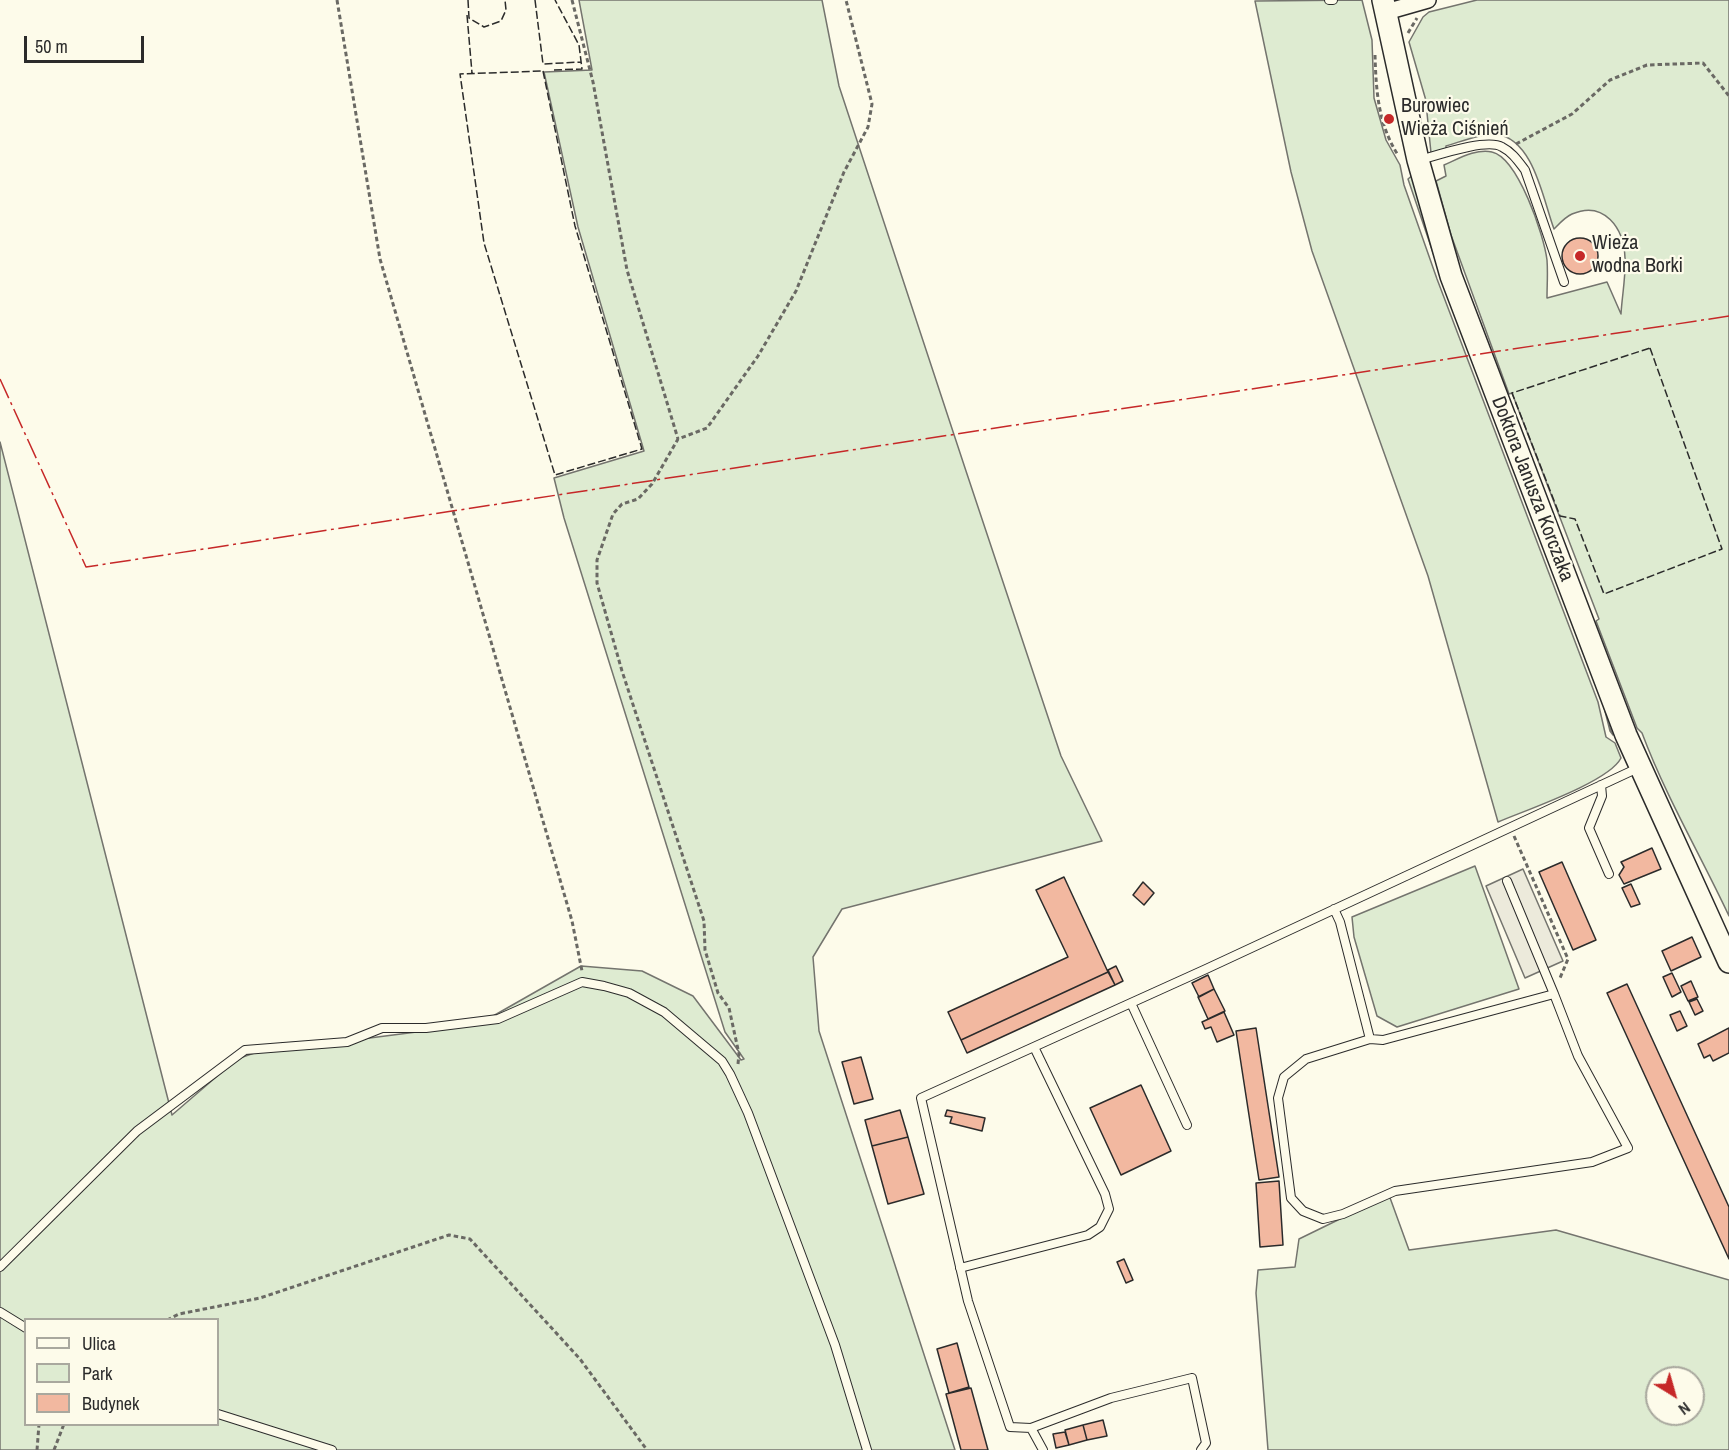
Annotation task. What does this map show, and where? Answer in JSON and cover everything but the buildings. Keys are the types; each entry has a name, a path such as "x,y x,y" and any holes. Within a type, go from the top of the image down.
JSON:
{"street":[{"path":"1385,6 1424,6"},
{"name":"Doktora Janusza Korczaka","path":"1385,6 1418,160 1434,223 1458,294 1640,767 1729,962"}],"lane":[{"path":"1329,0 1334,0"},
{"path":"1418,160 1483,144 1500,145 1506,150 1525,170 1564,282"},
{"path":"1202,1450 1206,1443 1192,1378 1111,1398 1032,1428 1010,1427 968,1301 921,1098 1640,767"},
{"path":"1601,785 1602,796 1589,828 1609,874"},
{"path":"1507,881 1554,994 1578,1056 1628,1148 1592,1162 1395,1191 1343,1214 1323,1219 1303,1211 1291,1198 1278,1098 1284,1077 1306,1059 1370,1038 1383,1040 1554,994"},
{"path":"1334,909 1340,922 1370,1038"},
{"path":"0,1267 137,1131 244,1050 347,1042 382,1028 426,1028 498,1019 582,982 629,993 664,1012 722,1061 730,1074 748,1113 835,1345 867,1450"},
{"path":"1131,1002 1187,1125"},
{"path":"960,1268 1088,1235 1100,1227 1109,1209 1105,1194 1034,1047"},
{"path":"0,1312 24,1327"},
{"path":"219,1414 332,1450"},
{"path":"1032,1428 1043,1450"}],"path":[{"path":"337,0 380,259 572,921 582,962 582,982"},
{"path":"572,0 593,82 627,270 678,440"},
{"path":"730,1074 738,1069 739,1054 729,1008 718,993 705,950 704,921 646,747 597,583 597,560 613,514 622,504 638,499 652,484 678,440 707,428 758,356 796,291 844,172 868,127 872,104 846,0"},
{"path":"1403,35 1408,33 1424,6"},
{"path":"1506,150 1572,114 1610,80 1647,65 1702,63 1729,96"},
{"path":"1515,838 1568,959"},
{"path":"171,1318 179,1314 260,1298 449,1235 470,1239 580,1359 647,1450"},
{"path":"37,1450 39,1426"},
{"path":"54,1450 64,1426"}],"green space":[{"path":"579,0 822,0 839,86 966,471 1061,756 1102,841 842,909 813,957 819,1031 955,1450 0,1450 0,442 172,1115 237,1059 283,1043 354,1040 479,1024 581,966 642,971 693,996 741,1060 744,1059 725,1032 564,518 554,478 644,451 578,227 544,72 592,70"},
{"path":"1362,0 1372,40 1374,98 1386,140 1400,165 1404,185 1437,279 1598,702 1606,737 1615,743 1621,758 1613,767 1584,786 1498,822 1428,576 1312,251 1291,172 1255,1"},
{"path":"1477,0 1729,0 1729,916 1672,803 1642,733 1637,728 1596,621 1599,619 1512,393 1509,394 1451,235 1436,181 1446,176 1444,165 1468,155 1486,151 1502,157 1520,182 1541,233 1547,260 1547,298 1607,282 1621,314 1625,272 1624,247 1616,227 1603,214 1583,211 1569,215 1554,229 1535,172 1520,147 1509,138 1496,134 1484,135 1446,146 1446,149 1431,153 1427,113 1429,111 1409,42 1423,17 1429,12"},
{"path":"1414,174 1614,724 1609,726 1613,735 1610,731 1602,699 1442,279 1408,179"},
{"path":"1475,866 1519,989 1397,1027 1377,1016 1354,937 1352,917"},
{"path":"1389,1195 1409,1250 1556,1230 1729,1280 1729,1450 1268,1450 1256,1293 1258,1270 1295,1267 1299,1239"}],"shaded area":[{"path":"1523,869 1563,961 1525,978 1486,886"}],"fence":[{"path":"468,0 469,18 484,27 501,21 506,10 505,0"},
{"path":"535,0 543,64 581,62"},
{"path":"554,70 582,69 579,45 555,0"},
{"path":"467,15 472,73"},
{"path":"543,71 575,226 642,449 555,475 484,243 460,74 543,71"},
{"path":"1650,348 1722,549 1604,594 1575,519 1560,516 1512,393 1650,348"}],"power":[{"path":"0,379 86,567 1729,316"}],"place":[{"name":"Burowiec Wieża Ciśnień","path":"1389,119"},
{"name":"Wieża wodna Borki","path":"1580,256"}]}
